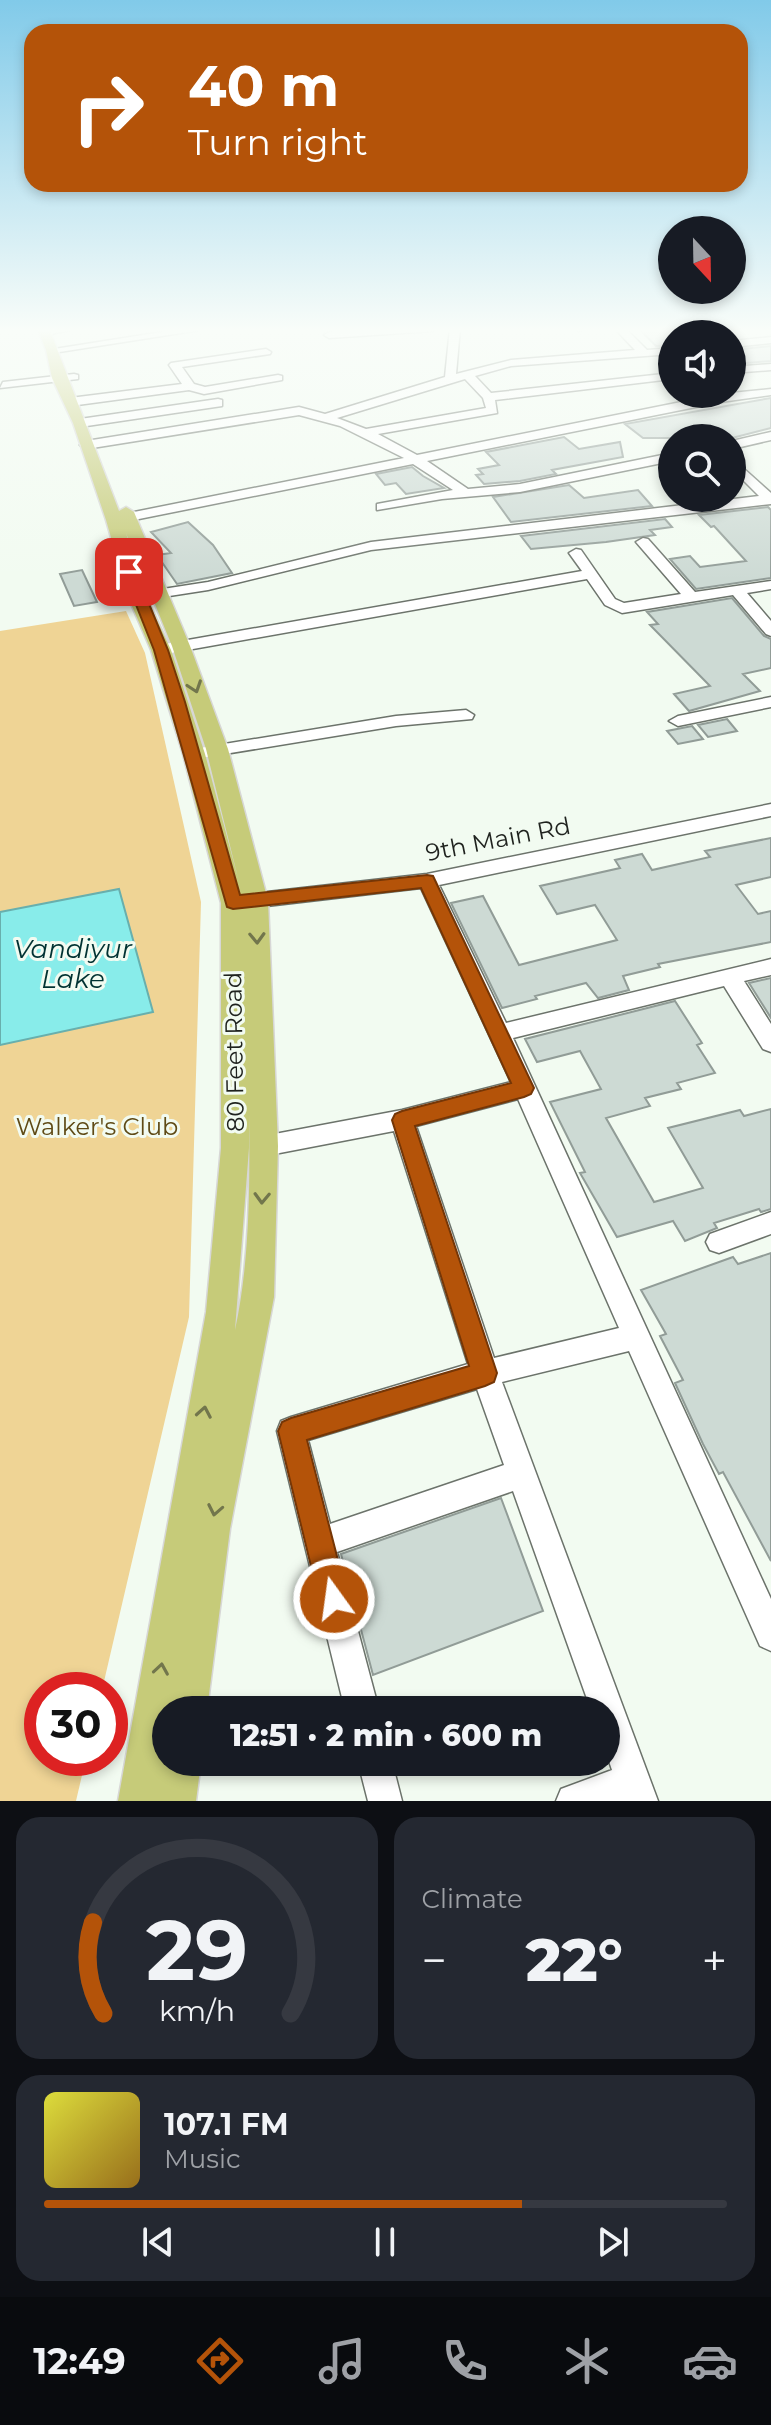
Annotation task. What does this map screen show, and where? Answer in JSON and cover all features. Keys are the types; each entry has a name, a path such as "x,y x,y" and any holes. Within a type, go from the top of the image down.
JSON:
{"main road":[{"name":"80 Feet Road","path":"80,412 148,596 171,648 206,752 244,902 264,1146 258,1297 212,1529 189,1696"},
{"name":"80 Feet Road","path":"139,1801 222,1312 235,1148 244,902"},
{"path":"175,1801 178,1776"}],"street":[{"path":"302,412 327,417 420,460 466,493"},
{"path":"327,417 343,412"},
{"path":"363,433 481,412"},
{"path":"121,520 653,412"},
{"path":"746,442 771,436"},
{"path":"382,507 442,495 520,488 658,460"},
{"path":"746,476 770,500"},
{"path":"148,596 371,546 770,500"},
{"path":"643,542 691,597"},
{"path":"576,553 616,606 771,585"},
{"path":"171,648 592,574"},
{"path":"736,590 771,631"},
{"path":"678,721 771,702"},
{"path":"206,752 396,721 466,715"},
{"name":"9th Main Rd","path":"244,902 427,881 771,810"},
{"path":"427,881 500,1033 771,1635"},
{"path":"500,1033 771,967"},
{"path":"729,976 771,1043"},
{"path":"264,1146 402,1120 524,1088"},
{"path":"402,1120 485,1373 637,1791 573,1801"},
{"path":"719,1242 771,1223"},
{"path":"358,1696 291,1431 485,1373 637,1336"},
{"path":"320,1543 521,1474"},
{"path":"379,1776 385,1801"}],"green space":[{"name":"Walker's Club","path":"126,611 145,653 201,902 189,1317 106,1672 24,1672 24,1776 82,1776 76,1801 0,1801 0,1045 152,1012 119,890 0,912 0,631"}],"water":[{"name":"Vandiyur Lake","path":"119,889 153,1012 0,1045 0,912"}],"building":[{"path":"692,412 771,412 771,428 746,434 746,424 658,424 658,438 643,438 625,424"},
{"path":"564,437 579,449 620,442 623,457 552,470 556,474 520,481 484,484 476,475 483,474 478,469 499,465 486,452"},
{"path":"412,467 444,488 406,494 396,483 385,485 376,474"},
{"path":"569,485 584,498 638,490 652,506 511,522 493,497"},
{"path":"768,507 771,510 771,578 696,589 670,559 690,556 700,567 746,561 714,526 711,527 699,515 746,512"},
{"path":"665,519 672,527 650,530 655,535 606,542 531,549 521,536"},
{"path":"188,522 213,545 232,573 177,584 157,555 171,553 151,532"},
{"path":"82,570 97,602 74,606 60,574"},
{"path":"732,598 764,636 771,639 771,668 743,674 760,691 689,711 674,694 710,686 650,625 658,624 647,612"},
{"path":"727,719 737,731 708,737 698,725"},
{"path":"692,726 703,739 678,744 667,731"},
{"path":"771,838 771,877 736,885 758,914 771,911 771,942 658,964 660,967 623,976 629,990 598,998 586,983 502,1008 451,903 483,896 519,965 617,940 595,905 557,914 540,886 620,868 615,860 642,854 652,870 710,857 705,851"},
{"path":"771,978 771,1018 749,983"},
{"path":"675,1001 702,1043 697,1045 715,1073 677,1083 681,1089 645,1098 650,1106 606,1118 654,1202 703,1188 668,1128 740,1110 744,1116 771,1109 771,1209 761,1212 759,1209 714,1223 717,1228 685,1241 673,1221 617,1237 580,1173 585,1172 550,1102 601,1089 580,1051 537,1062 525,1039"},
{"path":"771,1253 771,1561 723,1472 719,1474 703,1444 675,1383 683,1380 660,1336 666,1334 641,1290 733,1257 738,1264"},
{"path":"501,1498 543,1611 373,1675 341,1554"}],"route":[{"path":"129,572 161,650 178,702 233,903 427,881 524,1088 402,1120 485,1373 291,1431 334,1599"}]}
